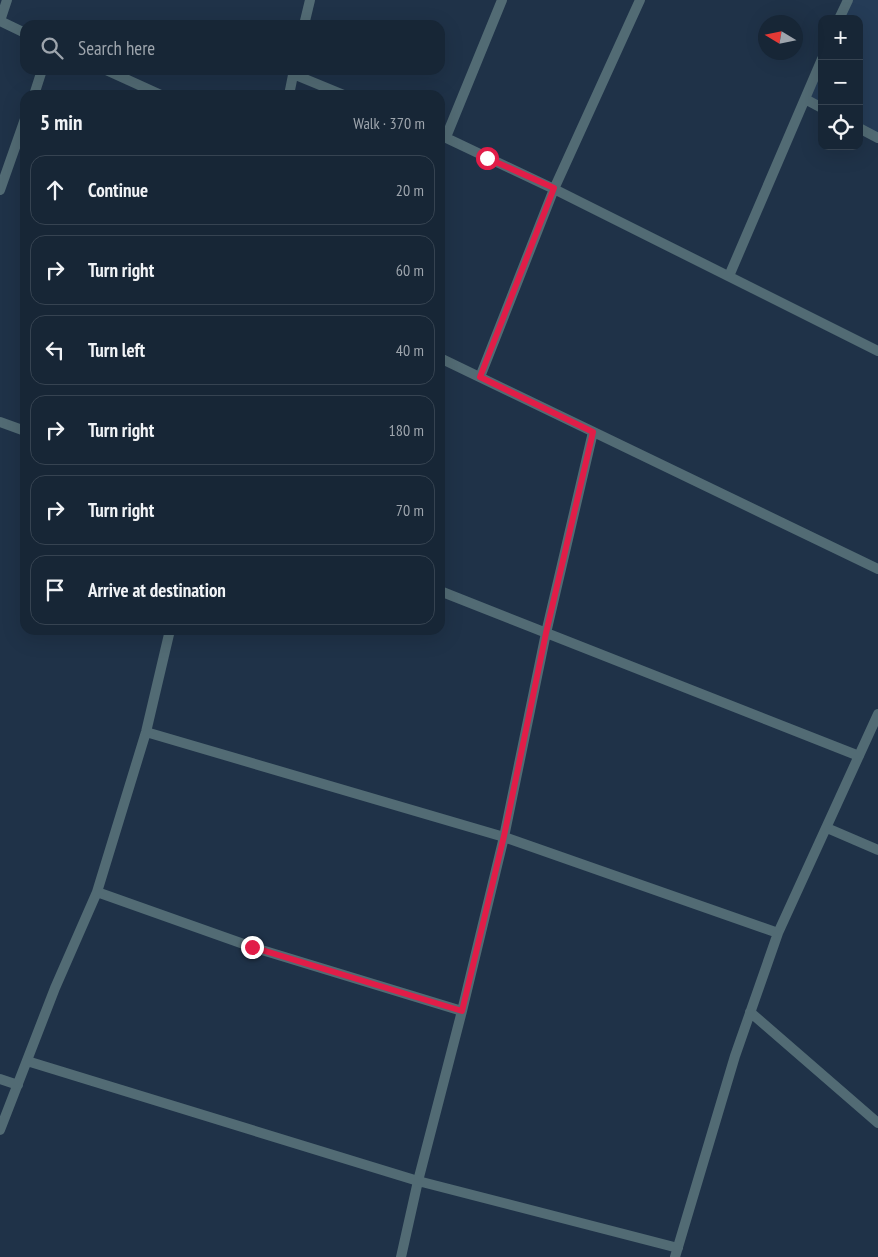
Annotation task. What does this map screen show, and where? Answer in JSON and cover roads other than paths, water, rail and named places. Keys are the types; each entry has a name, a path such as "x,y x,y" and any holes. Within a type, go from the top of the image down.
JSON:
{"street":[{"path":"7,0 0,21 20,31"},
{"path":"305,20 310,0"},
{"path":"445,131 502,0"},
{"path":"480,377 554,188 640,0"},
{"path":"841,15 848,0"},
{"path":"729,276 822,60"},
{"path":"36,90 40,75"},
{"path":"117,75 150,90"},
{"path":"290,90 292,75"},
{"path":"300,75 333,90"},
{"path":"805,99 818,106"},
{"path":"863,130 878,138"},
{"path":"0,190 20,133"},
{"path":"445,137 554,188 878,351"},
{"path":"445,360 878,569"},
{"path":"0,422 20,429"},
{"path":"401,1257 418,1181 462,1011 504,836 546,633 593,432"},
{"path":"445,593 859,756"},
{"path":"0,1130 56,988 97,892 146,732 169,635"},
{"path":"27,1061 418,1181 676,1252 735,1056 778,933 878,714"},
{"path":"146,732 504,836 778,933"},
{"path":"826,828 878,850"},
{"path":"97,892 252,947 462,1011"},
{"path":"750,1012 878,1123"},
{"path":"0,1079 18,1085"}]}
